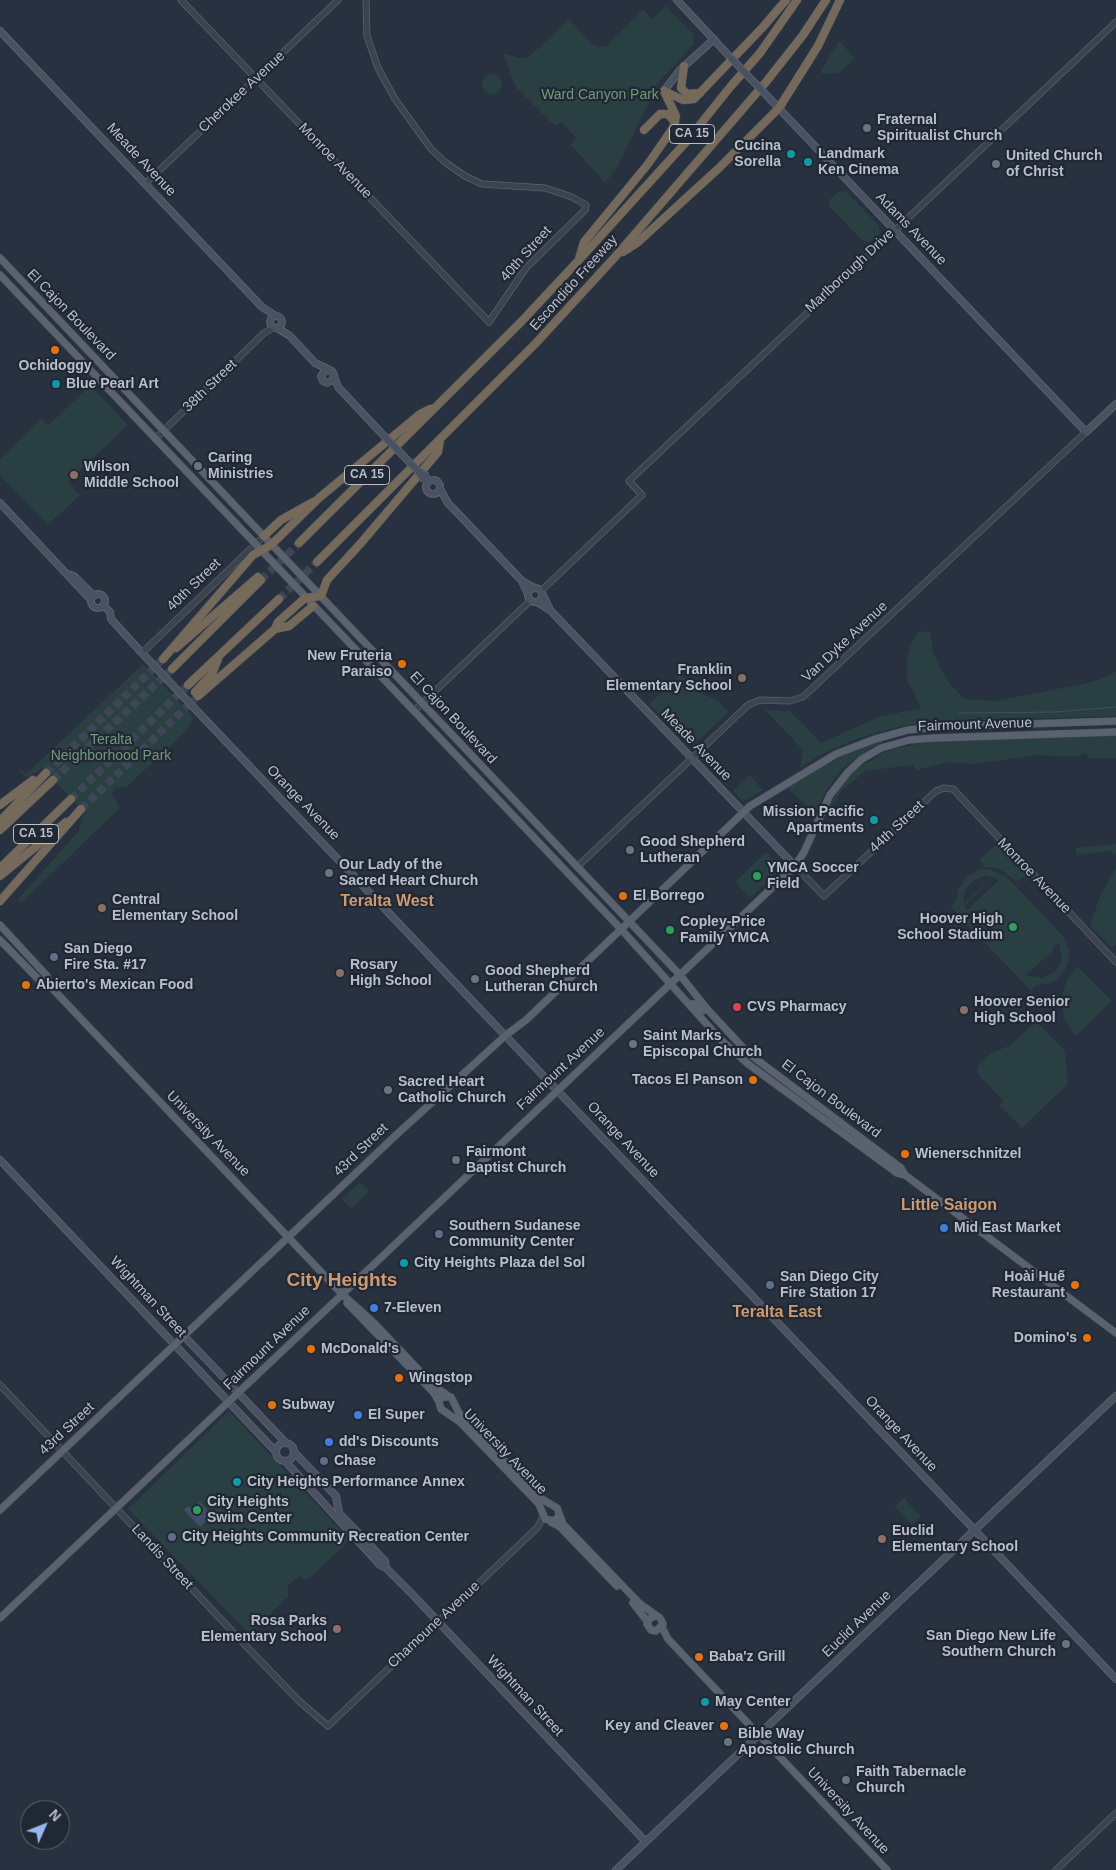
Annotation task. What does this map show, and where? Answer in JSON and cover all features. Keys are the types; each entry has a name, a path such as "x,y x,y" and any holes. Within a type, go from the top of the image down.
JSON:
{"highway":[{"path":"664,91 677,98 690,101 700,93 763,27 786,0"},
{"name":"Escondido Freeway","path":"299,543 521,322 578,261 686,141 760,53 796,0"},
{"name":"Escondido Freeway","path":"317,562 536,343 615,257 777,69 826,0"},
{"path":"615,257 637,242 719,168 779,108 818,46 840,0"},
{"path":"684,66 681,88 687,94 700,93"},
{"path":"578,261 584,242 648,164 675,122 676,116 664,91"},
{"path":"644,130 660,114 668,114 675,122"},
{"path":"172,668 260,579 163,659 253,556 272,545 319,498 420,414 434,408"},
{"path":"275,629 278,622 305,598 321,596 323,585 438,452 440,440"},
{"path":"264,536 281,520 319,498"},
{"path":"188,686 279,599"},
{"path":"218,658 212,674 196,694 275,629 289,626 313,606"},
{"path":"0,805 46,772 0,820"},
{"name":"CA 15","path":"0,830 53,780"},
{"name":"CA 15","path":"0,868 72,799"},
{"path":"0,876 81,809 0,901"}],"main road":[{"name":"Adams Avenue","path":"677,0 1086,432"},
{"name":"Meade Avenue","path":"0,31 262,307 281,318 290,336 315,363 323,381 338,387"},
{"path":"664,91 684,66 714,39"},
{"name":"El Cajon Boulevard","path":"0,258 680,975 736,1041 753,1057 901,1168 905,1175 1116,1333"},
{"name":"El Cajon Boulevard","path":"0,275 620,928 721,1040 748,1064 897,1174 905,1175"},
{"name":"Meade Avenue","path":"262,307 272,325 290,336"},
{"path":"272,325 276,316"},
{"path":"272,325 282,322"},
{"name":"Meade Avenue","path":"315,363 334,375 338,387 425,478 435,480"},
{"path":"321,376 324,370 328,370"},
{"path":"327,383 333,380 334,375"},
{"name":"Van Dyke Avenue","path":"1086,432 1116,404"},
{"path":"425,478 426,488 432,494 448,503"},
{"path":"426,488 429,482 435,480 440,485 440,489 448,503 522,581 532,599"},
{"path":"432,494 440,489"},
{"path":"0,503 68,574 74,576 92,598 92,605 100,607 104,602 102,596 92,598"},
{"path":"522,581 539,591"},
{"path":"532,599 539,591"},
{"path":"532,599 539,591"},
{"name":"Meade Avenue","path":"539,591 550,610 795,866"},
{"name":"Meade Avenue","path":"532,599 550,610"},
{"name":"Orange Avenue","path":"100,607 1116,1679"},
{"name":"Fairmount Avenue","path":"743,812 836,754 860,744 908,730 938,727 1116,721"},
{"name":"Fairmount Avenue","path":"0,1618 795,866 804,852 835,787 862,759 881,748 909,740 1116,732"},
{"name":"43rd Street","path":"0,1510 288,1237 506,1035 526,1020 743,812"},
{"name":"University Avenue","path":"0,925 37,963 47,976 49,985"},
{"name":"University Avenue","path":"0,940 41,982 49,985 342,1294 348,1300 351,1300 435,1387 446,1395"},
{"path":"15,956 20,954 29,962 37,963"},
{"path":"689,1004 695,1004 702,1011 707,1009"},
{"path":"721,1040 725,1038 736,1041"},
{"path":"826,1121 832,1122 846,1130 849,1129"},
{"name":"Wightman Street","path":"0,1160 276,1452 278,1458 285,1461 380,1565 386,1568 438,1622 645,1841"},
{"name":"University Avenue","path":"348,1300 347,1303 434,1393 439,1402"},
{"name":"Wightman Street","path":"184,1336 286,1443 292,1446 294,1452 336,1496 339,1514 385,1561 386,1568"},
{"path":"393,1351 396,1350 403,1358 408,1358"},
{"path":"446,1395 453,1399 454,1404 451,1410 446,1411 441,1409 439,1402 446,1395"},
{"name":"Euclid Avenue","path":"616,1870 1116,1396"},
{"name":"University Avenue","path":"454,1404 456,1411 521,1479 540,1498 557,1508 559,1516"},
{"name":"University Avenue","path":"446,1411 460,1422 539,1504 547,1518 560,1526 648,1621 649,1628 659,1629 664,1638 668,1639 886,1870"},
{"path":"276,1452 280,1445 286,1443"},
{"path":"285,1461 291,1460 294,1452"},
{"path":"552,1506 546,1508 547,1518 559,1516 562,1524 631,1595 662,1620 659,1629"},
{"path":"648,1621 655,1616"}],"street":[{"name":"Monroe Avenue","path":"181,0 488,322"},
{"name":"Cherokee Avenue","path":"145,184 338,0"},
{"name":"40th Street","path":"366,0 367,36 378,68 395,99 431,149 446,163 464,176 482,184 545,188 585,203 586,208 526,268 488,322"},
{"name":"Marlborough Drive","path":"539,591 642,494 629,481 1116,22"},
{"name":"38th Street","path":"155,439 272,325"},
{"name":"Van Dyke Avenue","path":"577,867 691,758 754,701 790,701 803,697 1086,432"},
{"name":"40th Street","path":"142,653 264,536"},
{"path":"414,711 532,599"},
{"name":"44th Street","path":"824,896 936,791 944,788 953,789"},
{"name":"Monroe Avenue","path":"953,789 1116,962"},
{"name":"Meade Avenue","path":"795,866 824,896"},
{"name":"Landis Street","path":"0,1385 299,1701 328,1726"},
{"name":"Chamoune Avenue","path":"328,1726 547,1518"},
{"path":"1056,1870 1116,1813"}],"green space":[{"name":"Ward Canyon Park","path":"666,6 695,36 693,38 695,43 658,83 618,166 605,183 571,145 576,138 562,122 555,126 515,86 503,53 519,58 529,57 569,19 593,45 599,47 606,46 643,10 652,19"},
{"path":"839,41 855,58 839,73 822,74 822,68"},
{"path":"492,74 499,77 502,84 499,91 492,94 485,91 482,84 485,77"},
{"path":"839,191 846,191 879,226 880,233 870,242 863,241 829,206 830,199"},
{"path":"90,385 128,425 68,482 80,495 48,525 0,475 0,459 41,419 48,426"},
{"path":"918,631 930,632 933,652 946,679 964,699 995,701 1083,684 1107,677 1116,671 1116,716 951,721 906,725 856,739 822,754 800,768 803,750 765,710 790,711 821,743 878,717 921,708 907,680 907,658"},
{"name":"Teralta Neighborhood Park","path":"143,664 193,717 190,727 128,786 114,789 112,795 120,808 22,902 18,899 78,832 84,812 42,768 25,777 19,770 21,769 26,774"},
{"path":"681,674 697,692 716,699 729,712 693,745 689,745 649,704"},
{"path":"1116,735 1116,758 1088,758 1088,754 1084,753 1078,757 1039,755 972,764 947,762 917,770 913,765 865,771 842,790 825,817 823,817 842,784 856,769 885,752 905,746 938,741"},
{"path":"882,740 883,742 869,749 843,768 827,789 815,814 787,787 839,756"},
{"path":"750,775 763,790 743,802 733,791"},
{"path":"997,844 1026,875 1018,882 998,868 984,867 979,860"},
{"path":"1116,844 1116,854 1108,851 1077,855 1075,848"},
{"name":"YMCA Soccer Field","path":"766,852 779,866 780,870 750,898 735,882"},
{"path":"1116,868 1116,944 1112,948 1090,926 1100,896"},
{"name":"Hoover High School Stadium","path":"988,869 1006,876 1064,937 1069,950 1069,960 1063,973 1056,980 1048,984 1036,985 1031,991 950,906 956,901 958,890 966,878 978,870","holes":["984,876 992,877 965,902 966,904 993,877 999,880 966,911 963,899 966,889 974,880","1059,942 1062,959 1055,972 1042,978 1026,975 1054,950 1052,948"]},
{"path":"1077,966 1112,1001 1076,1036 1065,1021 1061,1001 1066,981"},
{"path":"1036,1021 1065,1051 1068,1084 1022,1128 999,1105 1003,1101 979,1075 977,1070 979,1064 991,1053 1011,1045"},
{"path":"360,1182 369,1191 351,1209 342,1199"},
{"path":"229,1411 350,1540 310,1578 304,1580 299,1576 288,1586 288,1597 249,1634 128,1509"},
{"path":"904,1498 921,1516 912,1525 894,1506"}],"water":[{"path":"200,1502 212,1515 200,1527 184,1510 188,1506 191,1509"}],"waterway":[{"path":"958,713 1055,712 1116,707"}],"tunnel":[{"path":"261,580 299,543"},
{"path":"279,599 317,562"},
{"path":"46,773 163,659"},
{"path":"53,780 172,669"},
{"path":"71,799 188,685"},
{"path":"81,809 198,696"}],"place":[{"name":"Fraternal Spiritualist Church","path":"867,128"},
{"name":"Cucina Sorella","path":"791,154"},
{"name":"Landmark Ken Cinema","path":"808,162"},
{"name":"United Church of Christ","path":"996,164"},
{"name":"Ochidoggy","path":"55,350"},
{"name":"Blue Pearl Art","path":"56,384"},
{"name":"Caring Ministries","path":"198,466"},
{"name":"Wilson Middle School","path":"74,475"},
{"name":"New Fruteria Paraiso","path":"402,664"},
{"name":"Franklin Elementary School","path":"742,678"},
{"name":"Mission Pacific Apartments","path":"874,820"},
{"name":"Good Shepherd Lutheran","path":"630,850"},
{"name":"Our Lady of the Sacred Heart Church","path":"329,873"},
{"name":"YMCA Soccer Field","path":"757,876"},
{"name":"El Borrego","path":"623,896"},
{"name":"Central Elementary School","path":"102,908"},
{"name":"Hoover High School Stadium","path":"1013,927"},
{"name":"Copley-Price Family YMCA","path":"670,930"},
{"name":"San Diego Fire Sta. #17","path":"54,957"},
{"name":"Rosary High School","path":"340,973"},
{"name":"Good Shepherd Lutheran Church","path":"475,979"},
{"name":"Abierto's Mexican Food","path":"26,985"},
{"name":"CVS Pharmacy","path":"737,1007"},
{"name":"Hoover Senior High School","path":"964,1010"},
{"name":"Saint Marks Episcopal Church","path":"633,1044"},
{"name":"Tacos El Panson","path":"753,1080"},
{"name":"Sacred Heart Catholic Church","path":"388,1090"},
{"name":"Wienerschnitzel","path":"905,1154"},
{"name":"Fairmont Baptist Church","path":"456,1160"},
{"name":"Mid East Market","path":"944,1228"},
{"name":"Southern Sudanese Community Center","path":"439,1234"},
{"name":"City Heights Plaza del Sol","path":"404,1263"},
{"name":"San Diego City Fire Station 17","path":"770,1285"},
{"name":"Hoài Huế Restaurant","path":"1075,1285"},
{"name":"7-Eleven","path":"374,1308"},
{"name":"Domino's","path":"1087,1338"},
{"name":"McDonald's","path":"311,1349"},
{"name":"Wingstop","path":"399,1378"},
{"name":"Subway","path":"272,1405"},
{"name":"El Super","path":"358,1415"},
{"name":"dd's Discounts","path":"329,1442"},
{"name":"Chase","path":"324,1461"},
{"name":"City Heights Performance Annex","path":"237,1482"},
{"name":"City Heights Swim Center","path":"197,1510"},
{"name":"City Heights Community Recreation Center","path":"172,1537"},
{"name":"Euclid Elementary School","path":"882,1539"},
{"name":"Rosa Parks Elementary School","path":"337,1629"},
{"name":"San Diego New Life Southern Church","path":"1066,1644"},
{"name":"Baba'z Grill","path":"699,1657"},
{"name":"May Center","path":"705,1702"},
{"name":"Key and Cleaver","path":"724,1726"},
{"name":"Bible Way Apostolic Church","path":"728,1742"},
{"name":"Faith Tabernacle Church","path":"846,1780"}],"district":[{"name":"Teralta West","path":"387,902"},
{"name":"Little Saigon","path":"949,1206"},
{"name":"City Heights","path":"342,1281"},
{"name":"Teralta East","path":"777,1313"}]}
